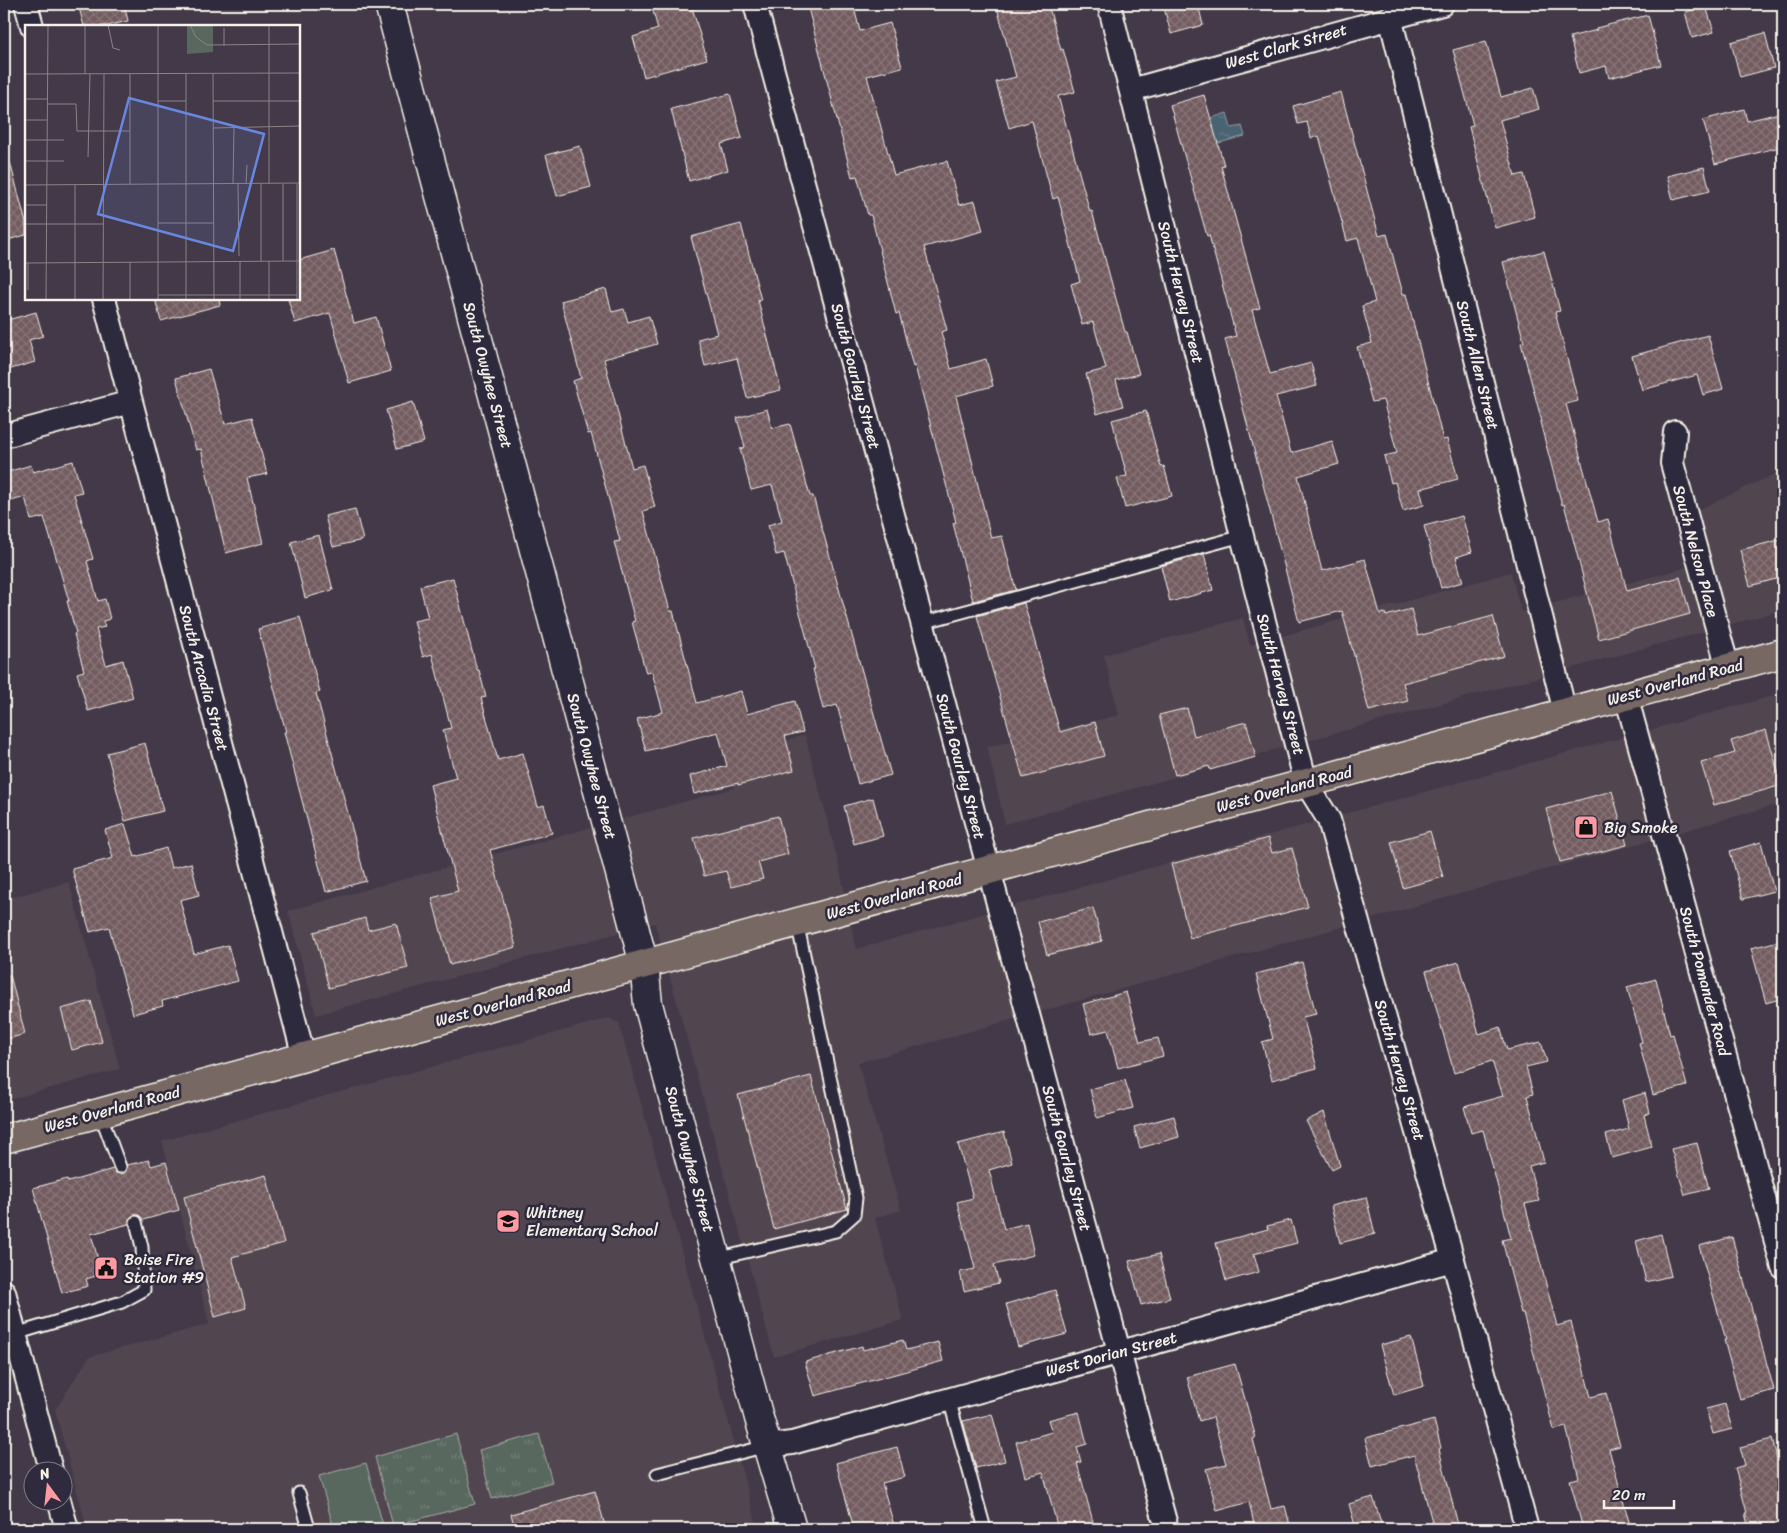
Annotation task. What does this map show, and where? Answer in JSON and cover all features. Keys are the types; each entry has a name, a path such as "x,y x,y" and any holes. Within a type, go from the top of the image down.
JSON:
{"main road":[{"name":"West Overland Road","path":"4,1139 1783,653"}],"street":[{"path":"26,4 32,25"},
{"name":"South Owyhee Street","path":"388,4 644,964 648,1004 767,1446 792,1529"},
{"name":"South Gourley Street","path":"755,4 1167,1529"},
{"name":"South Hervey Street","path":"1109,4 1306,783 1330,820 1527,1529"},
{"name":"West Clark Street","path":"1131,90 1442,4"},
{"name":"South Allen Street","path":"1390,17 1565,712"},
{"name":"South Arcadia Street","path":"104,300 304,1057"},
{"path":"4,436 131,402"},
{"name":"South Nelson Place","path":"1675,432 1672,463 1728,668"},
{"name":"South Pomander Road","path":"1626,696 1783,1267"},
{"name":"West Dorian Street","path":"767,1446 792,1443 1453,1260"},
{"path":"4,1292 48,1460"},
{"path":"62,1510 67,1529"}],"lane":[{"path":"922,623 1242,536"},
{"path":"716,1259 836,1231 854,1215 856,1198 797,922"},
{"path":"100,1113 120,1167"},
{"path":"15,1334 122,1302 144,1290 142,1247 136,1222"},
{"path":"949,1399 985,1529"},
{"path":"657,1474 767,1446"},
{"path":"299,1493 309,1529"}],"shaded area":[{"path":"1783,470 1783,610 1005,824 987,747 1119,715 1104,655 1243,618 1250,645 1511,572 1521,612 1687,567 1674,521"},
{"path":"1783,693 1783,803 858,1063 901,1210 875,1218 903,1320 774,1357 655,923 316,1015 288,911 734,788 728,757 805,735 840,869 856,949"},
{"path":"69,882 120,1069 4,1101 4,899"},
{"name":"Whitney Elementary School","path":"609,1018 619,1023 758,1529 87,1529 72,1473 72,1460 68,1460 55,1410 89,1357 209,1324 162,1141"}],"green space":[{"path":"456,1434 475,1504 393,1526 375,1457"},
{"path":"539,1434 552,1482 492,1499 479,1450"},
{"path":"366,1463 384,1529 334,1529 319,1476"}],"water":[{"path":"1227,113 1231,128 1242,126 1245,136 1215,144 1208,119"}],"building":[{"path":"78,4 124,4 128,21 111,25 84,25"},
{"path":"651,4 691,4 707,59 644,77 633,37 658,29"},
{"path":"807,4 853,4 860,31 890,23 902,67 867,76 894,175 947,161 959,205 975,201 983,231 924,247 947,330 941,332 951,369 986,359 993,386 956,396 991,538 1002,536 1016,590 973,601 953,523 956,522 915,366 913,367 899,313 896,314 871,215 868,215 857,176 852,177"},
{"path":"996,4 1048,4 1075,92 1058,96 1090,212 1092,211 1125,332 1127,332 1139,374 1116,380 1123,406 1097,414 1086,374 1106,369 1093,322 1082,325 1071,284 1080,281 1058,197 1053,199 1032,121 1009,128 996,82 1016,77"},
{"path":"1163,4 1198,4 1203,25 1171,34"},
{"path":"1706,6 1714,32 1692,38 1685,12"},
{"path":"1648,15 1661,65 1609,78 1606,66 1579,73 1570,37 1597,30 1596,28"},
{"path":"1765,33 1774,68 1740,77 1731,42"},
{"path":"1486,41 1501,97 1533,88 1539,109 1500,120 1515,176 1524,174 1535,217 1495,228 1469,127 1473,125 1453,50"},
{"path":"1341,92 1379,236 1387,234 1403,294 1406,294 1443,440 1447,439 1458,479 1420,489 1424,505 1403,511 1395,482 1391,483 1384,456 1397,453 1383,400 1372,402 1357,347 1372,343 1362,306 1375,302 1358,238 1347,241 1319,136 1311,138 1307,122 1298,124 1293,106"},
{"path":"730,94 742,138 721,144 728,170 689,181 671,109"},
{"path":"1204,95 1224,165 1221,166 1260,308 1252,310 1270,374 1311,363 1317,386 1276,396 1291,453 1332,441 1339,464 1298,476 1322,571 1365,559 1380,614 1385,613 1386,616 1411,609 1418,636 1493,616 1504,656 1403,683 1408,701 1369,711 1342,611 1299,622 1225,339 1236,336 1209,235 1207,236 1170,105"},
{"path":"1744,109 1747,121 1783,112 1783,146 1715,164 1703,120"},
{"path":"580,146 591,187 557,196 546,155"},
{"path":"10,162 25,219 25,235 4,241 4,163"},
{"path":"1704,167 1710,191 1673,200 1667,176"},
{"path":"741,224 761,300 758,300 781,390 747,398 737,358 705,366 698,339 717,334 691,237"},
{"path":"334,250 354,323 376,317 391,371 349,383 330,313 295,323 288,300 300,300 300,260"},
{"path":"1544,251 1560,311 1555,312 1578,401 1566,404 1598,522 1608,519 1627,591 1680,577 1690,614 1599,639 1564,504 1562,505 1540,422 1542,422 1521,343 1524,342 1503,262"},
{"path":"606,289 612,312 624,309 628,322 649,316 657,344 604,359 632,468 643,465 655,507 643,511 670,611 673,611 697,703 741,691 747,714 795,701 803,732 785,736 794,770 738,785 738,783 694,794 690,776 727,766 718,732 646,751 637,719 663,712 652,672 646,673 632,622 635,621 614,542 620,541 591,433 588,434 573,381 581,378 561,301"},
{"path":"155,300 219,300 220,305 161,321"},
{"path":"36,312 43,336 29,340 35,362 4,371 4,321"},
{"path":"1708,335 1723,389 1703,395 1697,375 1642,390 1632,356"},
{"path":"209,369 225,424 252,417 267,474 247,478 263,543 226,553 201,449 196,450 176,378"},
{"path":"413,402 424,442 397,449 386,410"},
{"path":"767,409 772,428 790,424 810,496 813,496 891,775 858,784 837,705 823,709 813,669 815,669 784,553 776,555 768,525 782,521 772,485 751,490 740,449 745,447 737,418"},
{"path":"1146,411 1161,467 1164,466 1172,496 1125,508 1117,478 1127,476 1112,420"},
{"path":"73,461 82,492 74,494 93,559 87,561 98,601 105,599 110,619 103,621 105,627 96,629 106,665 123,660 133,698 88,711 77,673 84,671 74,634 76,633 67,601 69,601 44,517 31,520 25,497 8,502 4,486 4,473 31,465 33,472"},
{"path":"355,509 363,540 333,547 325,516"},
{"path":"1462,516 1472,552 1456,557 1463,582 1441,588 1424,526"},
{"path":"319,535 333,590 305,598 291,542"},
{"path":"1783,539 1783,577 1750,586 1740,550"},
{"path":"1204,554 1213,590 1170,602 1161,566"},
{"path":"453,578 486,697 481,698 498,760 523,753 538,807 544,805 552,833 490,850 516,947 450,965 432,898 458,891 430,785 456,778 443,730 451,728 432,654 423,657 414,621 428,618 420,586"},
{"path":"1024,603 1060,732 1095,722 1104,756 1023,778 977,616"},
{"path":"300,617 320,692 316,693 366,881 326,892 258,629"},
{"path":"1187,708 1194,736 1246,722 1256,757 1210,770 1209,766 1175,775 1159,715"},
{"path":"1766,730 1782,785 1714,805 1701,763 1735,753 1731,741"},
{"path":"145,743 163,811 125,821 107,753"},
{"name":"Big Smoke","path":"1612,791 1627,845 1560,862 1546,809"},
{"path":"873,798 883,836 854,844 844,806"},
{"path":"778,816 788,854 758,862 763,879 731,887 726,871 704,876 694,838"},
{"path":"125,824 135,857 166,848 171,868 191,863 199,895 180,900 194,954 228,945 238,981 162,1001 163,1006 133,1014 109,927 90,932 72,869 113,858 105,830"},
{"path":"1430,831 1443,877 1403,888 1391,842"},
{"path":"1268,838 1272,853 1292,848 1308,907 1190,938 1171,864"},
{"path":"1761,842 1774,891 1743,899 1730,851"},
{"path":"1093,908 1102,941 1047,955 1038,922"},
{"path":"365,918 368,930 396,923 408,968 329,988 314,932"},
{"path":"1783,940 1783,998 1766,1003 1751,948"},
{"path":"1302,962 1316,1014 1303,1017 1317,1068 1272,1080 1262,1042 1273,1039 1256,974"},
{"path":"1459,962 1479,1034 1500,1027 1507,1050 1541,1042 1547,1062 1526,1067 1533,1094 1527,1096 1544,1162 1529,1166 1539,1201 1525,1204 1557,1326 1571,1322 1591,1397 1606,1393 1620,1446 1609,1449 1631,1529 1583,1529 1570,1480 1579,1478 1566,1427 1554,1430 1523,1313 1521,1313 1502,1240 1511,1238 1483,1130 1471,1133 1464,1107 1503,1096 1492,1061 1454,1073 1426,971"},
{"path":"10,975 25,1034 4,1040 4,976"},
{"path":"1656,979 1670,1035 1673,1034 1687,1086 1653,1095 1639,1043 1642,1042 1627,987"},
{"path":"1126,992 1140,1042 1158,1038 1163,1056 1118,1068 1108,1030 1091,1034 1083,1004"},
{"path":"91,1001 102,1042 72,1050 61,1009"},
{"path":"811,1076 847,1209 774,1229 738,1095"},
{"path":"1125,1080 1133,1108 1097,1118 1090,1089"},
{"path":"1645,1093 1650,1113 1644,1115 1652,1147 1612,1158 1606,1135 1629,1129 1622,1100"},
{"path":"1324,1112 1340,1166 1332,1170 1306,1121"},
{"path":"1174,1116 1179,1137 1140,1148 1134,1127"},
{"path":"1004,1132 1012,1163 989,1170 1004,1229 1027,1223 1034,1255 994,1265 999,1283 964,1291 960,1272 975,1269 957,1202 973,1198 958,1144"},
{"path":"1697,1143 1709,1189 1685,1195 1671,1149"},
{"path":"149,1160 151,1166 166,1162 179,1210 143,1220 139,1215 134,1215 129,1219 129,1224 91,1234 102,1274 86,1279 88,1286 62,1293 33,1188 67,1179 68,1182 113,1169 116,1173 122,1174 126,1171 127,1165"},
{"path":"266,1175 284,1243 232,1257 246,1308 215,1317 184,1197"},
{"path":"1366,1197 1375,1234 1340,1243 1331,1206"},
{"path":"1291,1220 1297,1243 1254,1254 1259,1272 1226,1281 1216,1243 1268,1229 1267,1226"},
{"path":"1661,1234 1671,1276 1646,1282 1636,1241"},
{"path":"1732,1237 1774,1390 1740,1399 1724,1340 1726,1340 1699,1246"},
{"path":"1159,1254 1170,1298 1141,1305 1129,1261"},
{"path":"1055,1290 1067,1334 1018,1347 1006,1304"},
{"path":"1411,1337 1424,1386 1394,1395 1380,1345"},
{"path":"903,1340 906,1350 938,1342 943,1361 815,1396 805,1362 862,1346 863,1350"},
{"path":"1235,1364 1256,1438 1253,1439 1271,1509 1285,1506 1291,1529 1255,1529 1249,1502 1217,1511 1206,1469 1226,1464 1213,1417 1199,1421 1187,1377"},
{"path":"1725,1404 1732,1429 1713,1434 1706,1409"},
{"path":"1079,1412 1087,1444 1077,1447 1081,1462 1077,1463 1095,1529 1058,1529 1043,1472 1025,1477 1016,1442 1052,1432 1048,1420"},
{"path":"992,1414 1005,1461 976,1468 963,1421"},
{"path":"1434,1420 1441,1448 1439,1449 1459,1529 1434,1529 1414,1455 1372,1466 1365,1438"},
{"path":"1772,1439 1783,1480 1776,1483 1783,1512 1783,1529 1749,1529 1745,1513 1747,1513 1735,1468 1745,1465 1740,1447"},
{"path":"897,1447 905,1477 882,1483 895,1529 854,1529 836,1463"},
{"path":"595,1491 606,1529 515,1529 511,1514"},
{"path":"1373,1497 1383,1529 1356,1529 1349,1504"}],"place":[{"name":"Big Smoke","path":"1586,827"},
{"name":"Whitney Elementary School","path":"508,1221"},
{"name":"Boise Fire Station #9","path":"106,1268"}]}
